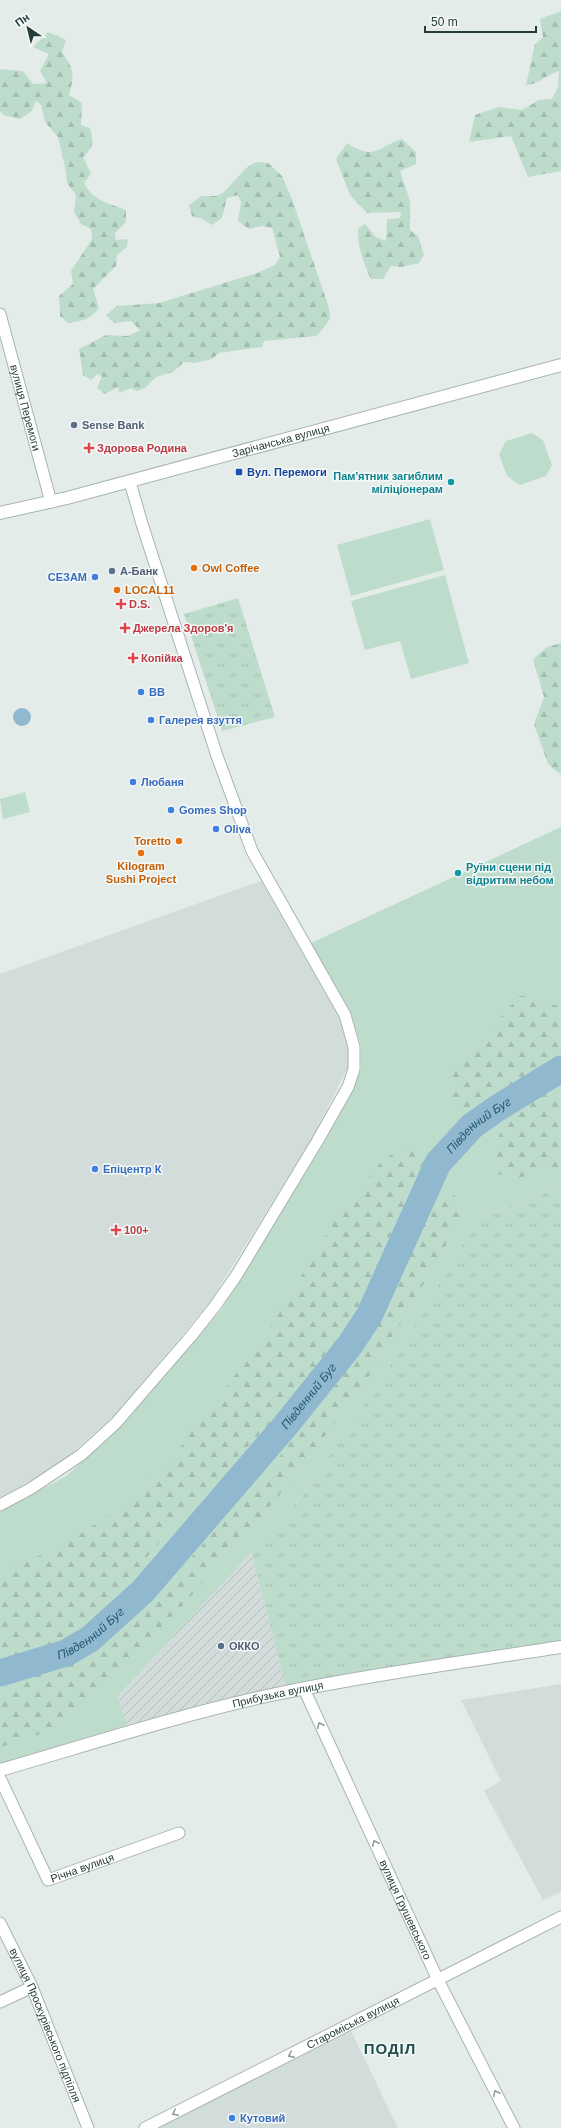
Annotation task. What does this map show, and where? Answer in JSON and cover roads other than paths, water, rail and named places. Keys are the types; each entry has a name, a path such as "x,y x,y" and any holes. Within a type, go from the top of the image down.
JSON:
{"street":[{"name":"вулиця Перемоги","path":"0,314 51,502"},
{"name":"Зарічанська вулиця","path":"0,513 130,482 561,365"},
{"path":"0,1505 30,1489 82,1455 116,1423 192,1335 236,1276 318,1140 348,1086 354,1069 354,1047 345,1015 252,851 217,756 142,524 130,482"},
{"name":"Прибузька вулиця","path":"0,1770 173,1719 304,1689 561,1647"},
{"name":"вулиця Грушевського","path":"304,1689 438,1980 514,2128"},
{"name":"Річна вулиця","path":"0,1778 48,1880 179,1833"},
{"name":"Староміська вулиця","path":"145,2128 561,1917"},
{"name":"вулиця Проскурівського підпілля","path":"0,1923 32,1987 88,2128"},
{"path":"0,2002 32,1987"}],"water":[{"path":"22,708 28,711 31,717 28,723 22,726 16,723 13,717 16,711"}],"waterway":[{"name":"Південний Буг","path":"0,1673 66,1653 90,1639 143,1591 285,1426 350,1345 369,1316 438,1163 472,1126 496,1109 561,1069"}],"place":[{"name":"Sense Bank","path":"74,425"},
{"name":"Здорова Родина","path":"89,448"},
{"name":"Вул. Перемоги","path":"239,472"},
{"name":"Пам'ятник загиблим міліціонерам","path":"451,482"},
{"name":"Owl Coffee","path":"194,568"},
{"name":"А-Банк","path":"112,571"},
{"name":"СЕЗАМ","path":"95,577"},
{"name":"LOCAL11","path":"117,590"},
{"name":"D.S.","path":"121,604"},
{"name":"Джерела Здоров'я","path":"125,628"},
{"name":"Копійка","path":"133,658"},
{"name":"ВВ","path":"141,692"},
{"name":"Галерея взуття","path":"151,720"},
{"name":"Любаня","path":"133,782"},
{"name":"Gomes Shop","path":"171,810"},
{"name":"Oliva","path":"216,829"},
{"name":"Toretto","path":"179,841"},
{"name":"Kilogram Sushi Project","path":"141,853"},
{"name":"Руїни сцени під відритим небом","path":"458,873"},
{"name":"Епіцентр К","path":"95,1169"},
{"name":"100+","path":"116,1230"},
{"name":"ОККО","path":"221,1646"},
{"name":"Кутовий","path":"232,2118"}],"district":[{"name":"ПОДІЛ","path":"390,2048"}]}
